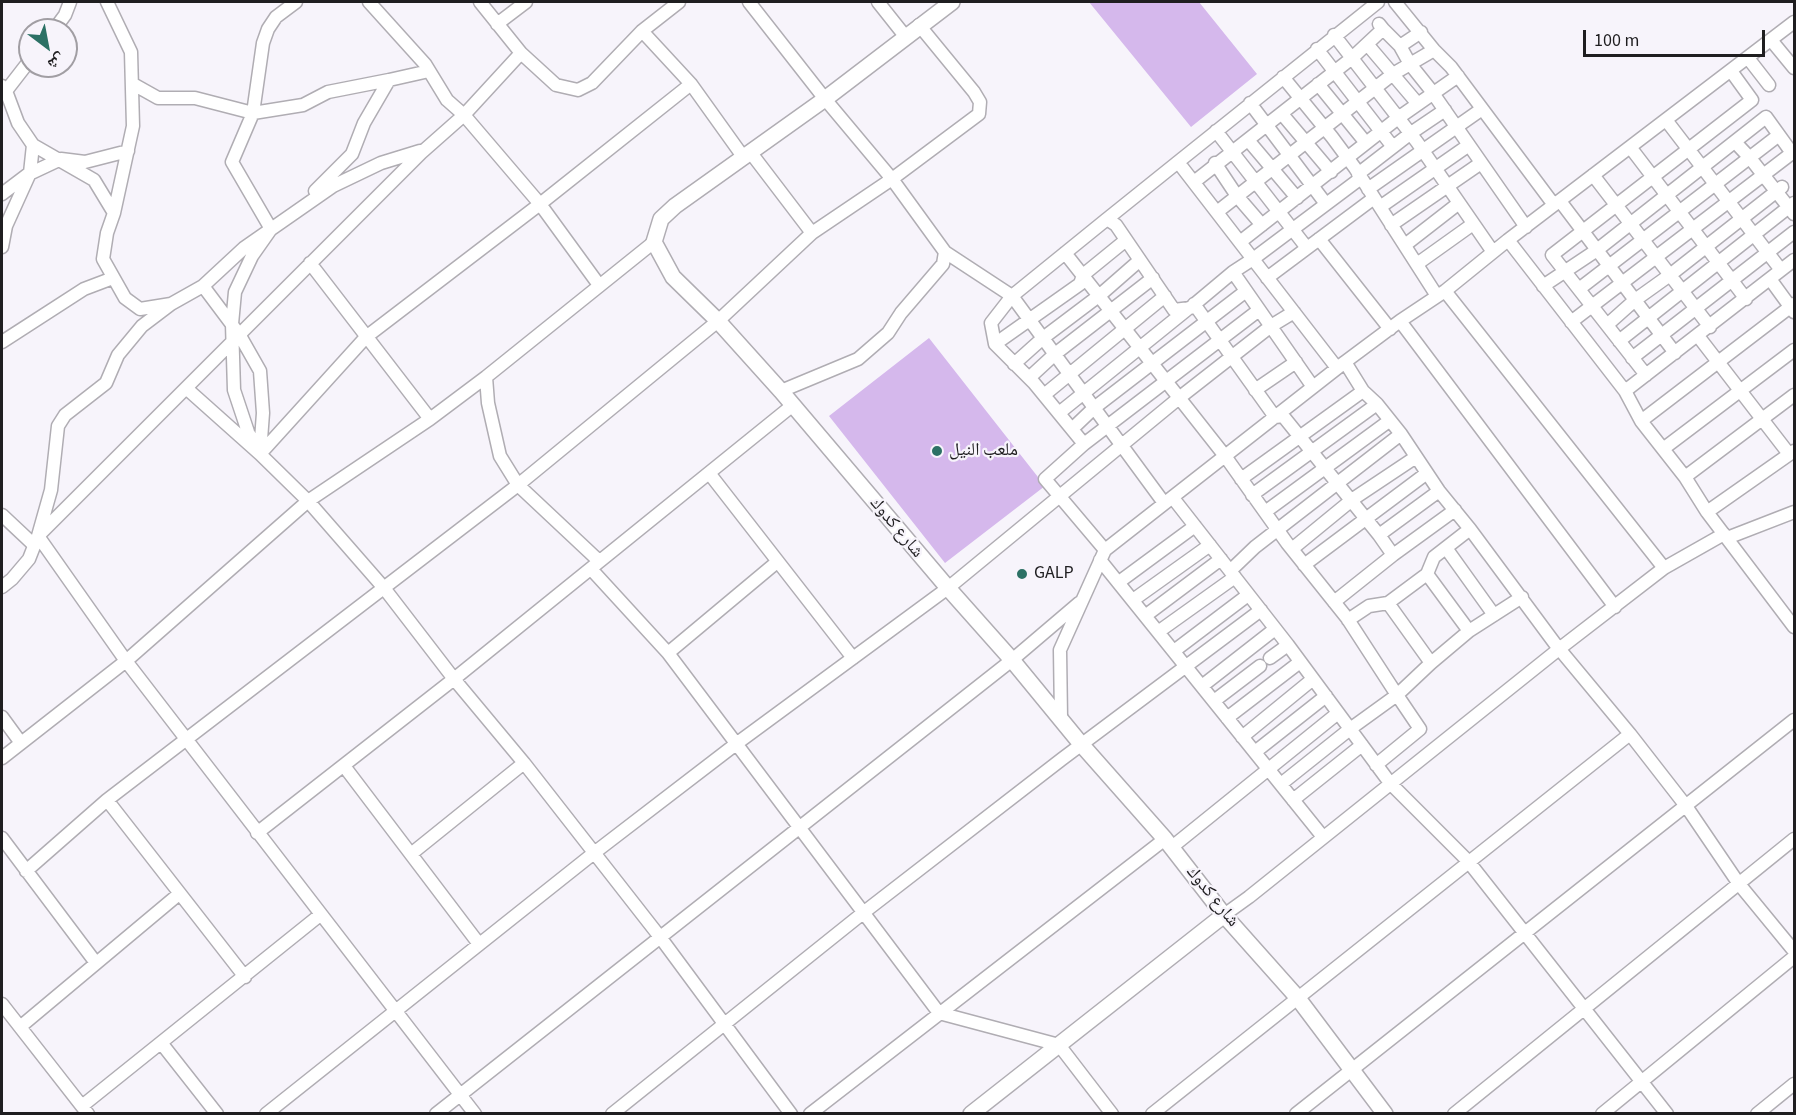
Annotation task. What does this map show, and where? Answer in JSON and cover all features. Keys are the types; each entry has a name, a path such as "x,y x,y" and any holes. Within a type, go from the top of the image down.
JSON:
{"street":[{"path":"64,18 70,2"},
{"path":"107,2 131,52 133,126 114,213 107,233 104,259 125,298 140,309 171,304"},
{"path":"271,229 232,162 253,113 263,43 268,29 276,17 296,2"},
{"path":"369,2 406,41 447,100 464,116 540,204 599,285"},
{"path":"480,2 521,52 556,85 578,90 592,83 642,31 679,2"},
{"path":"497,24 526,2"},
{"path":"749,2 825,99 892,179 945,252 1012,296 1121,444 1168,500 1195,526 1288,645 1390,783 1468,861 1667,1113"},
{"path":"879,2 905,36"},
{"path":"2,758 126,661 308,501 430,419 654,242 661,219 675,206 825,99 952,2"},
{"path":"1395,2 1458,76 1557,203 1583,231 1675,353"},
{"path":"1084,444 1029,378 995,345 992,323 1012,296 1370,4"},
{"path":"1061,718 1060,650 1102,555 1168,500 1341,365 1441,294 1508,240 1794,22"},
{"path":"26,871 107,800 518,485 718,321 812,233 892,179 979,114 980,102 974,92 919,25"},
{"path":"1194,182 1215,163 1282,114 1352,58 1381,26 1400,46 1410,64 1433,93 1526,227"},
{"path":"642,31 691,84 747,156 812,233"},
{"path":"1400,46 1421,32"},
{"path":"1334,35 1423,150 1493,252"},
{"path":"1771,40 1794,68"},
{"path":"1367,44 1418,104"},
{"path":"1317,49 1393,147"},
{"path":"1217,212 1393,74 1434,50"},
{"path":"36,541 186,388 234,333 310,263 425,149 464,116 521,52"},
{"path":"1748,58 1769,85"},
{"path":"1646,375 1552,255 1752,100 1731,70"},
{"path":"133,84 158,98 195,98 253,113 303,105 328,92 429,71"},
{"path":"18,73 3,90 18,123 33,145 94,180 114,213"},
{"path":"1240,242 1398,118 1458,76"},
{"path":"1283,77 1347,158 1417,264 1664,568"},
{"path":"296,212 352,154 364,123 389,80"},
{"path":"260,454 366,337 540,204 691,84"},
{"path":"1318,84 1366,143"},
{"path":"1250,103 1314,185 1326,204"},
{"path":"1268,278 1374,198 1423,150 1482,109"},
{"path":"1059,413 1233,272 1326,204 1410,133 1445,110"},
{"path":"1282,114 1331,172"},
{"path":"1543,286 1597,250 1766,117 1792,153 1571,322"},
{"path":"1666,120 1781,270"},
{"path":"1216,131 1307,248"},
{"path":"1579,289 1779,135"},
{"path":"1248,140 1297,198"},
{"path":"1619,341 1718,262 1793,208 1735,142"},
{"path":"2,247 6,226 30,173 33,145"},
{"path":"1374,198 1435,168 1468,145"},
{"path":"1630,147 1746,299"},
{"path":"2,587 29,559 36,541 51,490 57,426 64,416 106,383 118,355 142,326 171,304 203,286 244,249 333,186 381,163 425,149"},
{"path":"2,194 30,173 61,159 85,162 128,151"},
{"path":"1178,162 1294,312 1377,404 1439,491 1522,597 1559,649 1630,734 1686,806 1740,884 1794,951"},
{"path":"1215,163 1262,225"},
{"path":"1391,225 1481,163"},
{"path":"1593,176 1710,327"},
{"path":"1607,325 1635,300 1779,190"},
{"path":"1405,245 1459,204"},
{"path":"1107,219 1116,225 1174,310 1192,306"},
{"path":"1417,264 1473,224"},
{"path":"260,454 248,432 234,390 235,292 252,256 271,229"},
{"path":"1632,358 1794,232"},
{"path":"1319,239 1395,325 1615,607"},
{"path":"995,345 1080,284 1083,275 1126,240"},
{"path":"1508,240 1625,391 1641,421 1794,627"},
{"name":"شارع كدوك","path":"654,242 673,277 718,321 781,391 1168,843 1224,915 1297,997 1385,1113"},
{"path":"781,391 858,359 888,333 901,313 943,264 945,252"},
{"path":"1065,253 1225,456 1277,530 1348,620 1420,729 1376,765"},
{"path":"1014,364 1140,260"},
{"path":"1625,391 1794,260"},
{"path":"310,263 430,419"},
{"path":"1233,272 1313,387"},
{"path":"2,342 84,289 113,278"},
{"path":"1029,378 1055,354 1153,278"},
{"path":"1641,421 1793,308 1770,279"},
{"path":"203,286 260,371 263,413 260,454"},
{"path":"1072,429 1094,408 1246,291"},
{"path":"1044,395 1165,296"},
{"path":"1192,306 1206,320 1275,417"},
{"path":"1259,310 1084,444 1045,479 1145,616 1323,837"},
{"path":"266,1113 594,853 736,744 948,588 1231,356 1270,326 1294,312"},
{"path":"1698,336 1763,420 1792,453 1707,512"},
{"path":"1663,449 1794,350"},
{"path":"1255,390 1296,362"},
{"path":"486,377 488,402 501,456 518,485 599,561"},
{"path":"186,388 260,454 308,501 384,588 660,937 791,1113"},
{"path":"1241,479 1363,390"},
{"path":"1684,477 1794,395"},
{"path":"1252,495 1377,404"},
{"path":"257,833 454,679 793,405"},
{"path":"1275,417 1283,416 1393,555"},
{"path":"1265,512 1389,421"},
{"path":"1158,632 1232,574 1255,546 1401,435"},
{"path":"1292,549 1351,501 1416,457"},
{"path":"1304,565 1427,472"},
{"path":"709,473 852,658"},
{"path":"1379,535 1439,491"},
{"path":"1334,602 1455,510"},
{"path":"971,1113 1664,568 1725,536 1794,512"},
{"path":"2,515 36,541 257,833 475,1113"},
{"path":"1119,582 1195,526"},
{"path":"1348,620 1369,606 1388,603 1427,574 1434,557 1470,529"},
{"path":"1133,600 1210,545"},
{"path":"1446,548 1494,615"},
{"path":"1145,616 1221,559"},
{"path":"599,561 591,569 668,653 939,1013 1059,1045 1112,1113"},
{"path":"668,653 777,562"},
{"path":"1427,574 1469,630"},
{"path":"1174,651 1248,595"},
{"path":"1281,784 1397,695 1469,630 1522,597"},
{"path":"436,1113 1012,660 1082,601"},
{"path":"1388,603 1431,663"},
{"path":"612,1113 863,912 1185,665 1261,610"},
{"path":"1202,686 1275,629"},
{"path":"1214,701 1288,645"},
{"path":"1227,718 1300,662"},
{"path":"1242,736 1313,679"},
{"path":"1255,752 1326,696"},
{"path":"810,1113 939,1013 1268,768 1338,713"},
{"path":"2,717 21,743"},
{"path":"1296,1113 1527,933 1794,720"},
{"path":"1152,1113 1630,734"},
{"path":"1293,800 1362,745"},
{"path":"411,854 524,763"},
{"path":"344,766 479,944"},
{"path":"107,800 245,977"},
{"path":"2,838 96,963"},
{"path":"1454,1113 1586,1009 1794,839"},
{"path":"20,1027 179,894"},
{"path":"4,1012 20,1027 85,1110 320,915"},
{"path":"1602,1113 1794,957"},
{"path":"162,1044 217,1113"},
{"path":"1756,1113 1794,1083"}],"shaded area":[{"path":"1089,2 1199,2 1257,74 1191,127"},
{"name":"ملعب النيل","path":"929,338 1045,486 945,563 829,416"}],"place":[{"name":"ملعب النيل","path":"937,451"},
{"name":"GALP","path":"1022,574"}]}
